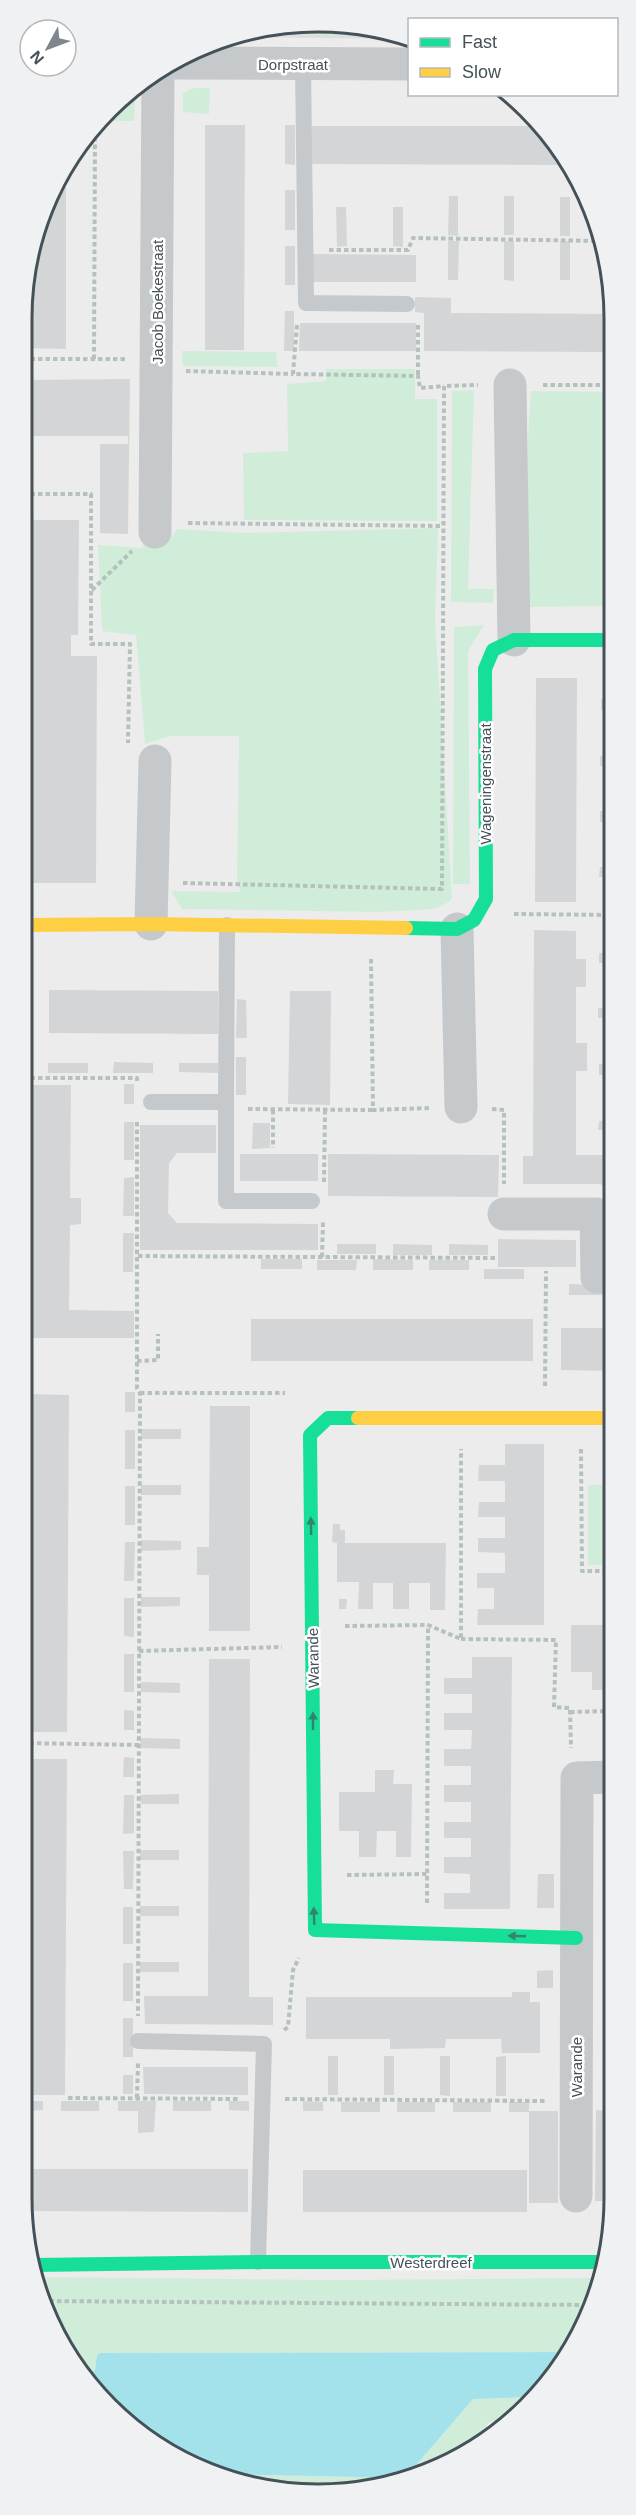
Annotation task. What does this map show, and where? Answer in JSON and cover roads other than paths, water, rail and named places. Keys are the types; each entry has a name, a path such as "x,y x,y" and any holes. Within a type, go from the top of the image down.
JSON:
{"street":[{"name":"Dorpstraat","path":"187,63 408,64"},
{"name":"Jacob Boekestraat","path":"155,528 158,81"},
{"path":"510,385 514,640 604,640"},
{"name":"Wageningenstraat","path":"457,929 474,920 486,899 485,669 494,650 514,640"},
{"path":"151,924 155,761"},
{"path":"32,925 151,924 457,929 461,1107"},
{"path":"504,1214 596,1214 597,1277 604,1277"},
{"name":"Warande","path":"576,1938 315,1930 313,1876 314,1646 310,1435 328,1418 604,1418"},
{"name":"Warande","path":"576,2196 577,1778 604,1778"},
{"name":"Westerdreef","path":"40,2265 597,2262"}],"lane":[{"path":"303,64 306,303 407,304"},
{"path":"226,925 226,1201 318,1195"},
{"path":"144,1098 226,1106"},
{"path":"138,2042 264,2044 258,2262"}],"water":[{"path":"558,2352 523,2397 473,2399 415,2466 377,2477 246,2474 208,2462 159,2435 115,2400 91,2371 95,2371 97,2355 100,2353"}]}
